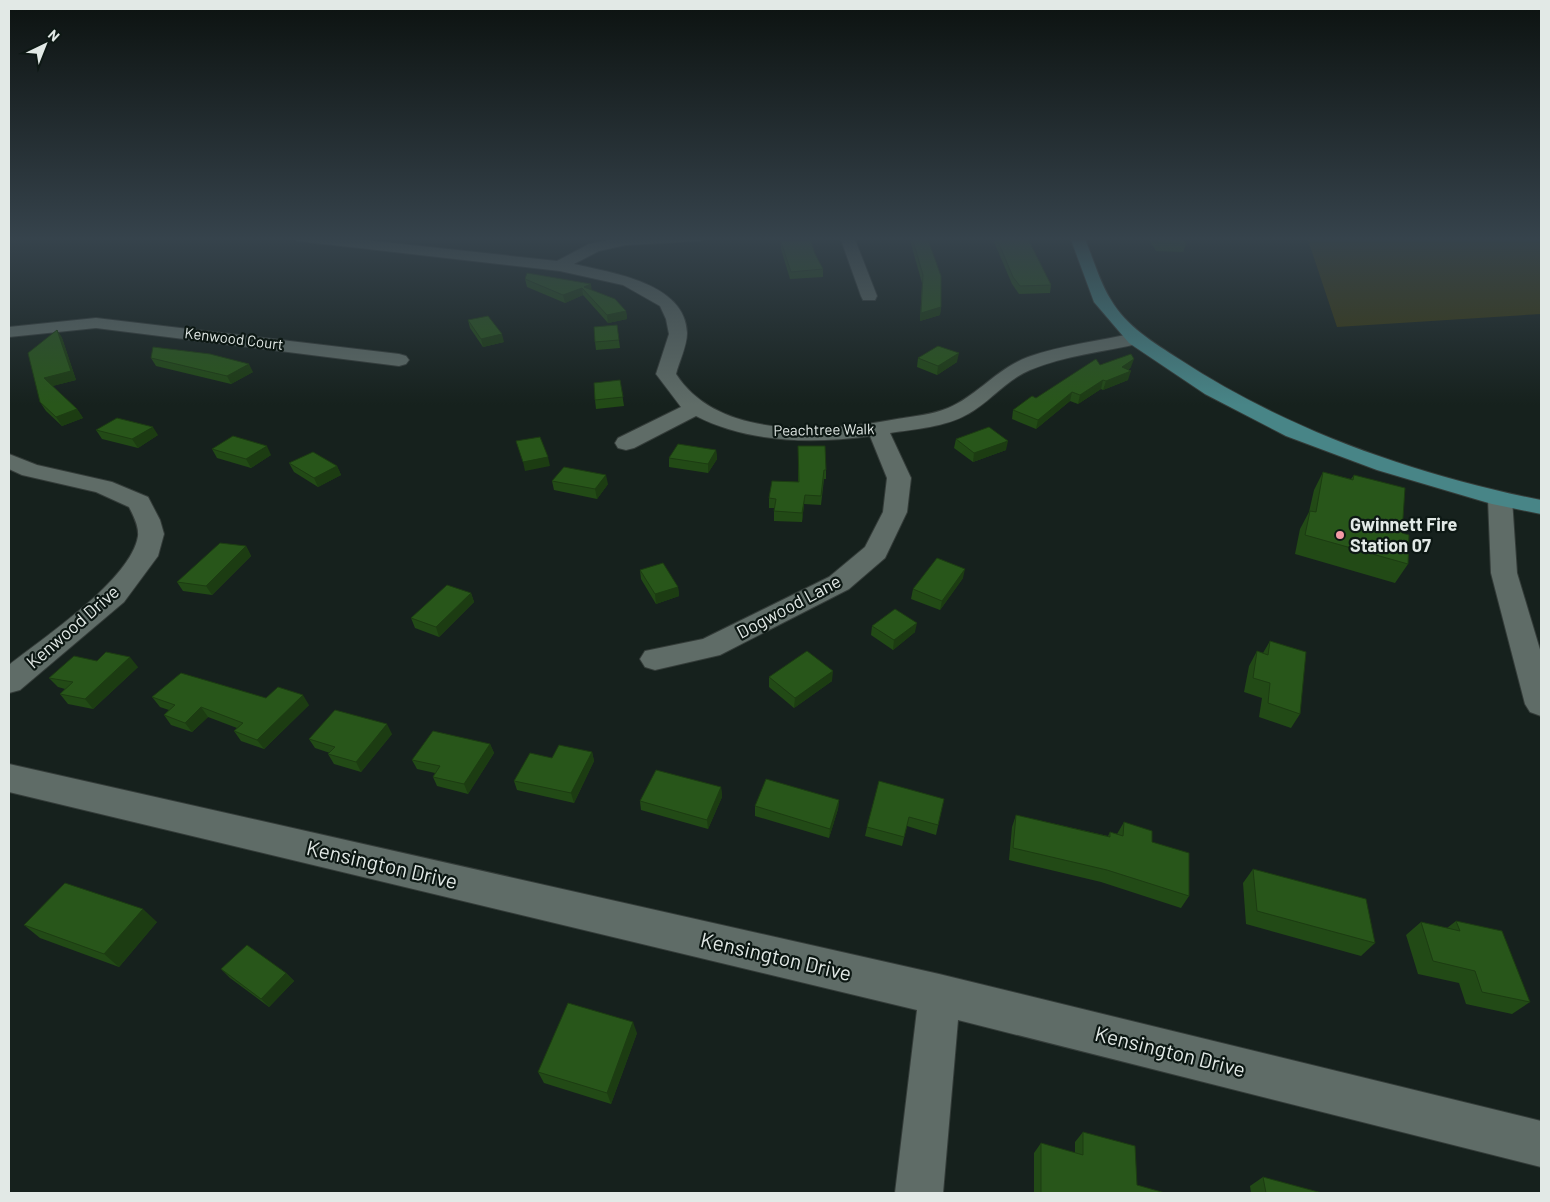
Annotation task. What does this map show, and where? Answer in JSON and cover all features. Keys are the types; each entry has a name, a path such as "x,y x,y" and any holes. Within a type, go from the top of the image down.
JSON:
{"main road":[{"path":"1099,293 1103,302 1135,339 1212,390 1294,431 1385,465 1500,499 1541,507"}],"street":[{"name":"Peachtree Walk","path":"649,293 667,303 675,318 678,334 666,374 675,390 695,408 723,421 762,430 808,433 878,430 936,418 958,411 1020,367 1063,353 1135,339"},
{"name":"Kenwood Court","path":"9,332 96,323 399,360"},
{"path":"626,443 695,408"},
{"name":"Dogwood Lane","path":"655,658 710,648 840,583 876,552 895,512 899,478 878,430"},
{"name":"Kenwood Drive","path":"9,461 30,470 104,487 138,502 148,520 151,534 144,556 114,595 9,682"},
{"path":"1500,499 1504,573 1541,704"},
{"name":"Kensington Drive","path":"9,778 939,995 1541,1144"},
{"path":"919,1193 939,995"}],"shaded area":[{"path":"1326,293 1541,293 1541,314 1337,327"}],"building":[{"path":"587,293 600,293 615,299 626,311 607,315"},
{"path":"922,293 941,293 941,307 921,313"},
{"path":"488,316 502,334 481,339 468,320"},
{"path":"617,325 619,340 595,342 594,327"},
{"path":"57,330 71,371 44,378 77,409 56,417 40,402 28,353"},
{"path":"938,346 959,353 938,366 918,358"},
{"path":"153,347 210,354 249,364 227,376 151,358"},
{"path":"1131,354 1134,359 1122,367 1131,371 1106,381 1103,380 1080,395 1072,392 1038,420 1013,410 1032,396 1036,398 1096,359 1100,365"},
{"path":"620,380 623,397 595,400 594,383"},
{"path":"117,418 153,427 132,439 96,430"},
{"path":"989,427 1008,441 974,453 956,439"},
{"path":"233,436 267,446 246,459 212,449"},
{"path":"540,437 548,457 523,462 516,441"},
{"path":"678,444 716,450 708,464 669,458"},
{"path":"798,446 825,446 826,470 824,470 821,496 805,495 802,513 774,511 776,499 769,498 772,481 799,482"},
{"path":"313,452 337,466 314,478 289,463"},
{"path":"564,467 606,475 595,489 552,481"},
{"path":"1323,472 1353,480 1354,475 1405,488 1402,533 1409,535 1408,564 1305,535 1310,511 1316,512"},
{"path":"220,543 246,546 206,586 177,582"},
{"path":"937,558 965,569 942,601 913,589"},
{"path":"663,563 678,587 655,594 640,570"},
{"path":"447,585 471,593 436,627 411,618"},
{"path":"895,609 917,623 894,640 872,626"},
{"path":"1270,641 1306,652 1300,714 1268,703 1270,683 1253,678 1257,651 1268,655"},
{"path":"807,651 833,671 795,698 769,677"},
{"path":"106,652 130,657 85,699 60,694 73,682 49,678 74,656 97,661"},
{"path":"181,673 266,698 278,687 303,695 257,740 234,731 243,723 201,707 185,723 164,715 175,705 152,697"},
{"path":"335,710 387,724 356,762 328,754 335,747 309,739"},
{"path":"433,731 490,744 464,784 433,777 440,766 412,760"},
{"path":"559,745 592,752 571,793 514,781 530,753 552,758"},
{"path":"656,770 721,787 707,820 640,801"},
{"path":"766,779 839,800 830,829 755,806"},
{"path":"879,781 944,799 938,825 909,817 904,837 867,827"},
{"path":"1016,815 1110,837 1110,832 1123,836 1124,822 1152,831 1152,842 1189,853 1189,896 1107,870 1013,848"},
{"path":"1253,869 1366,899 1375,943 1257,911"},
{"path":"65,883 143,909 104,954 24,925"},
{"path":"1456,921 1502,931 1530,1002 1482,992 1475,971 1433,961 1421,922 1460,931"},
{"path":"247,945 286,973 261,999 221,969"},
{"path":"568,1003 633,1022 607,1093 538,1072"},
{"path":"1083,1132 1135,1146 1137,1185 1165,1193 1041,1193 1041,1143 1083,1155"},
{"path":"1263,1177 1322,1193 1266,1193"}],"place":[{"name":"Gwinnett Fire Station 07","path":"1340,535"}]}
